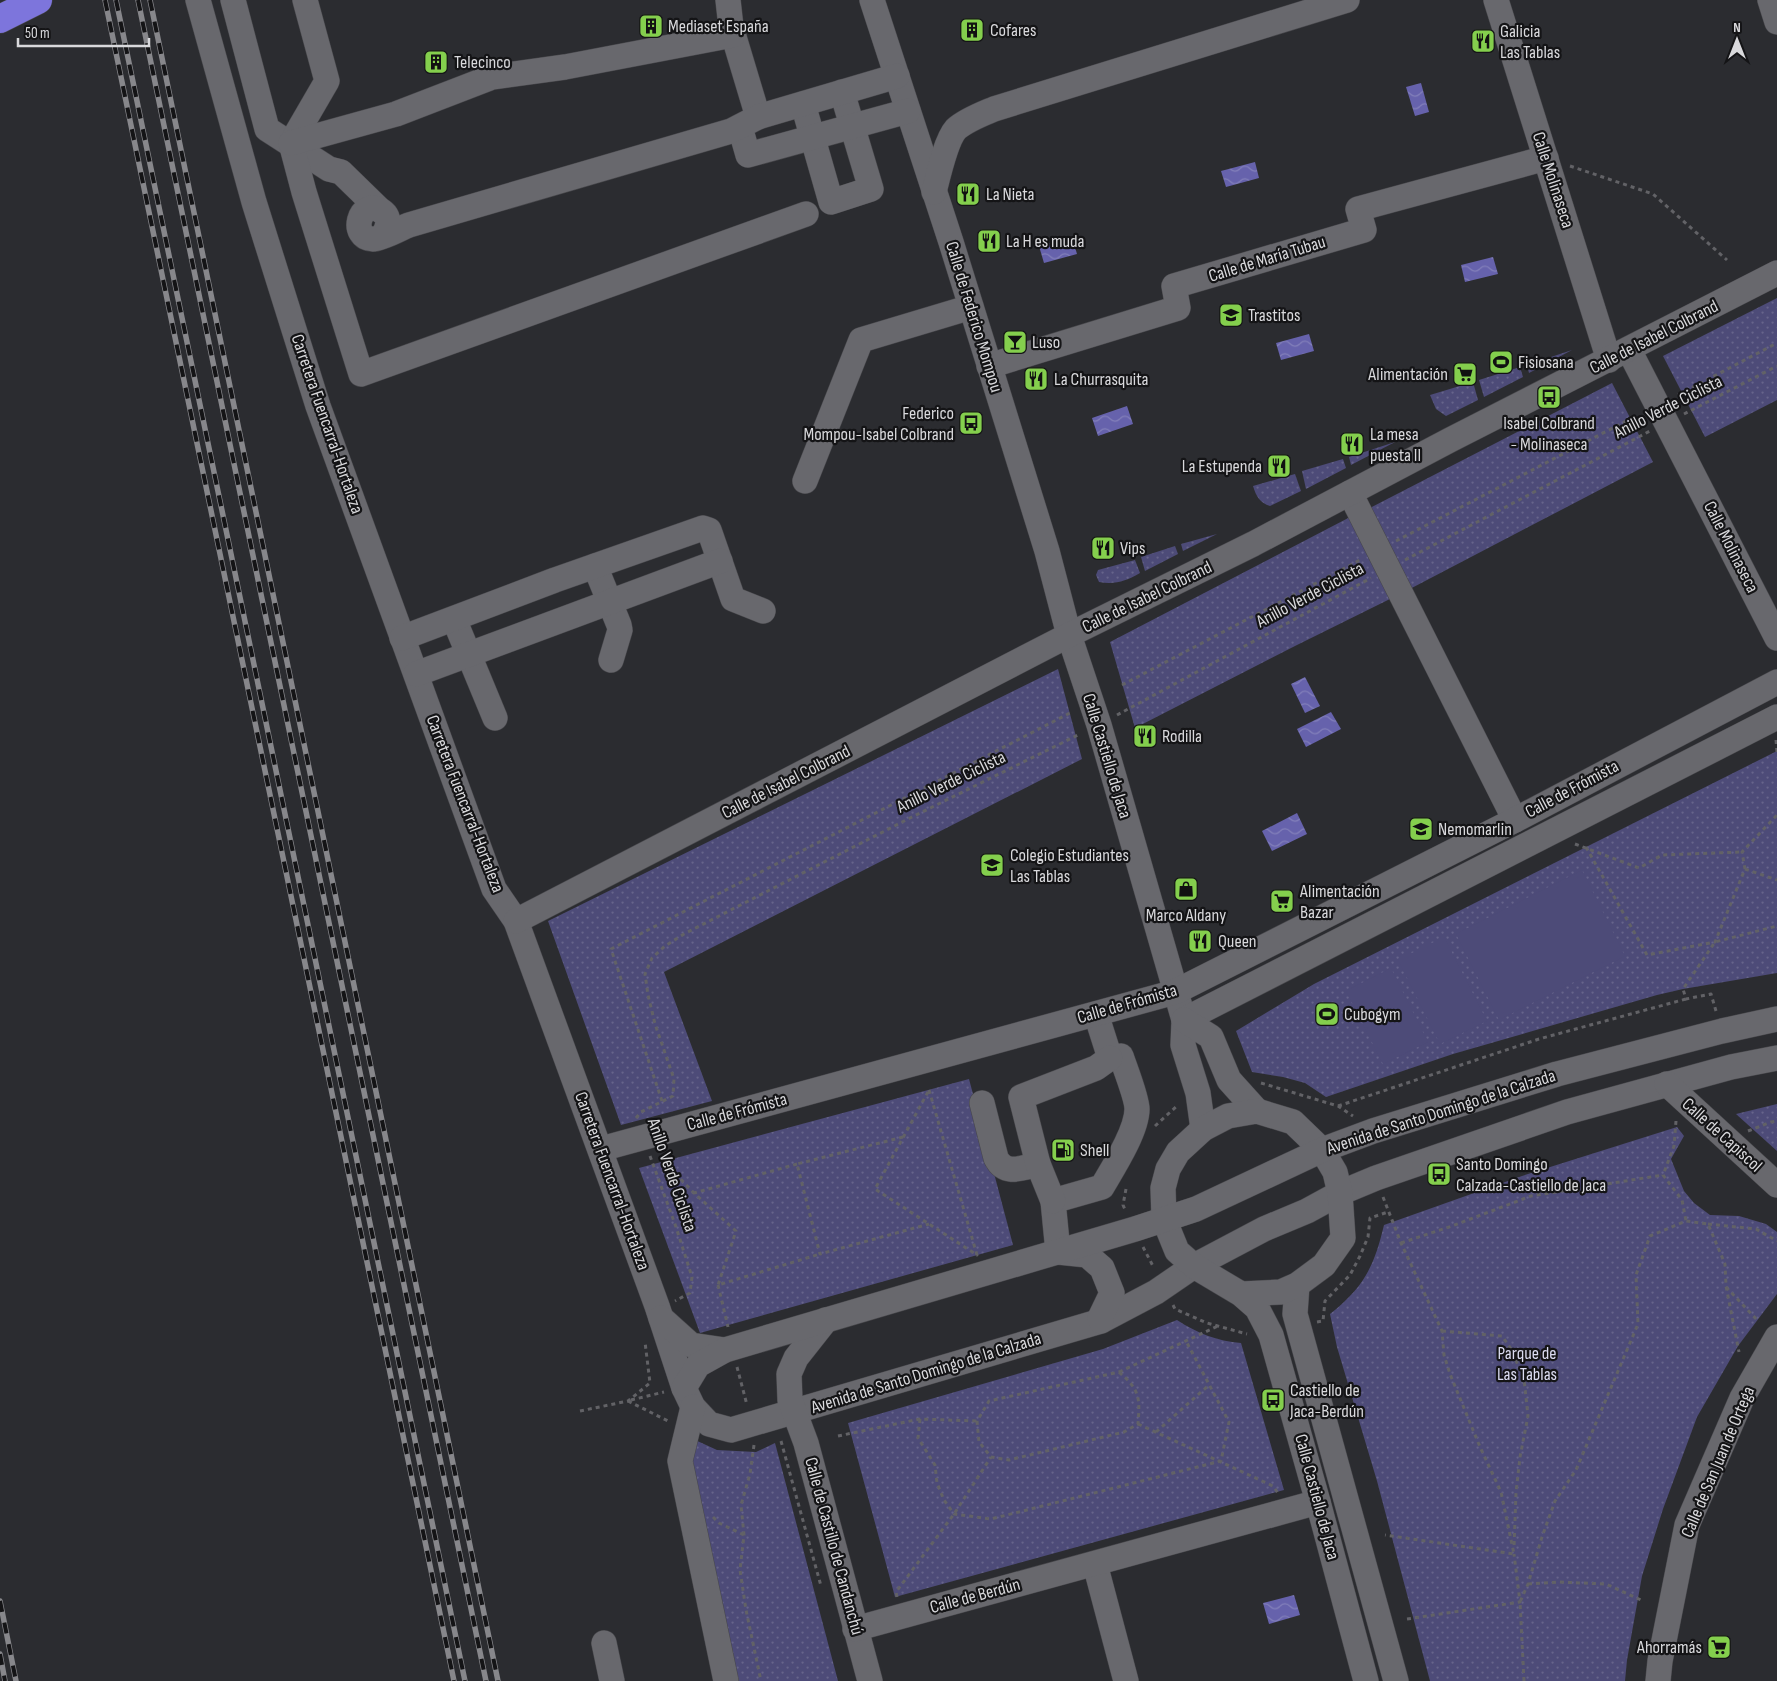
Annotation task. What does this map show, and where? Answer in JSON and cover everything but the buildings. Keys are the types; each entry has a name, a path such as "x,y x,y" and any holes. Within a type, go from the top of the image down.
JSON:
{"highway":[{"path":"0,20 38,0"}],"street":[{"name":"Carretera Fuencarral-Hortaleza","path":"198,0 254,202 318,406 494,889 516,921 601,1149 689,1397 709,1424 731,1430 795,1412"},
{"path":"233,0 268,129 329,169 340,172 390,224"},
{"path":"305,0 327,81 291,143 304,192 361,374 806,214"},
{"path":"728,0 731,27 749,122 748,155 908,111"},
{"name":"Calle de Federico Mompou","path":"872,0 990,366 1047,551 1070,635"},
{"path":"934,192 944,157 956,129 974,118 994,109 1347,0"},
{"name":"Calle Molinaseca","path":"1496,0 1546,158 1619,355 1667,423 1777,638"},
{"path":"1770,0 1777,22"},
{"path":"291,143 396,114 492,77 565,67 733,35"},
{"path":"329,169 346,190 360,231 367,238 372,239 390,224 731,131 749,122 803,104 897,76"},
{"path":"803,104 832,202 871,189 842,92"},
{"name":"Calle de María Tubau","path":"990,366 1178,308 1174,286 1364,230 1358,210 1546,158"},
{"name":"Calle de Isabel Colbrand","path":"516,921 1070,635 1253,544 1777,273"},
{"path":"805,481 861,340 971,307"},
{"path":"1350,493 1515,820"},
{"path":"402,638 703,528 709,530 733,599 763,612"},
{"path":"416,674 720,561"},
{"path":"595,566 620,630 611,660"},
{"path":"454,619 495,718"},
{"name":"Calle Castiello de Jaca","path":"1070,635 1184,1020 1184,1045 1198,1093 1203,1129"},
{"name":"Calle de Frómista","path":"601,1149 1175,992 1515,820 1777,682"},
{"name":"Calle de Frómista","path":"1184,1020 1777,717"},
{"path":"1096,1014 1110,1058"},
{"name":"Avenida de Santo Domingo de la Calzada","path":"689,1397 698,1365 725,1350 1058,1252 1196,1209 1322,1150 1373,1131 1557,1074 1722,1031 1777,1019"},
{"path":"1184,1020 1211,1037 1229,1080 1257,1112"},
{"path":"1053,1201 1102,1187 1130,1136 1137,1109 1121,1056 1110,1058 1096,1068 1021,1097 1038,1164 1053,1201 1058,1252"},
{"name":"Avenida de Santo Domingo de la Calzada","path":"826,1320 796,1358 789,1374 790,1400 795,1412 1101,1321 1156,1292 1194,1266 1264,1230 1307,1211 1340,1193 1436,1156 1567,1112 1731,1067 1777,1058"},
{"name":"Calle de Capiscol","path":"1667,1084 1777,1186"},
{"path":"982,1103 999,1164 1004,1168 1012,1170 1038,1164"},
{"name":"Calle Castiello de Jaca","path":"1241,1294 1281,1292 1297,1284 1324,1266 1344,1238 1340,1193 1335,1172 1322,1150 1293,1122 1257,1112 1228,1116 1203,1129 1178,1152 1168,1170 1163,1188 1164,1219 1177,1250 1194,1266 1241,1294 1257,1308 1271,1335 1366,1681"},
{"name":"Avenida de Santo Domingo de la Calzada","path":"1058,1252 1087,1255 1102,1268 1112,1293 1100,1318 1101,1321"},
{"name":"Calle Castiello de Jaca","path":"1297,1284 1295,1314 1396,1681"},
{"name":"Avenida de Santo Domingo de la Calzada","path":"658,1311 691,1345 725,1350"},
{"name":"Calle de San Juan de Ortega","path":"1658,1681 1660,1661 1687,1525 1742,1398 1768,1329"},
{"path":"689,1397 680,1461 726,1681"},
{"name":"Calle de Castillo de Candanchú","path":"795,1412 806,1443 870,1681"},
{"name":"Calle de Berdún","path":"855,1628 1318,1502"},
{"path":"1095,1564 1126,1681"},
{"path":"604,1643 612,1681"}],"path":[{"path":"1546,158 1653,194 1727,260"},
{"path":"1678,395 1777,343"},
{"name":"Anillo Verde Ciclista","path":"658,1311 690,1293 692,1277 676,1227 635,1119 641,1112 673,1096 674,1079 655,1024 645,974 652,958 665,946 684,934 901,822 1098,725 1383,560 1667,423 1777,366"},
{"path":"1122,685 1383,560 1630,418"},
{"path":"662,1101 611,949 1070,713"},
{"path":"1777,815 1742,852 1662,855 1639,868 1586,847 1647,955 1715,942 1777,926"},
{"path":"1686,999 1683,988 1715,942 1744,869 1742,852"},
{"path":"1744,869 1777,880"},
{"path":"1338,1106 1539,1039 1686,999 1711,994 1718,1016"},
{"path":"929,1090 977,1255 875,1189 904,1137 929,1090"},
{"path":"1662,1175 1674,1146 1676,1121"},
{"path":"1745,1132 1771,1122 1777,1122"},
{"path":"694,1194 797,1164 904,1137"},
{"path":"664,1162 694,1194 736,1231 718,1284 929,1224"},
{"path":"797,1164 820,1254"},
{"path":"1662,1175 1682,1200 1686,1221"},
{"path":"1401,1243 1531,1196 1662,1175"},
{"path":"1388,1212 1442,1331 1444,1355 1450,1374 1501,1492 1514,1554 1520,1602 1524,1681"},
{"path":"1520,1602 1528,1584 1555,1501 1576,1470 1638,1324 1636,1275 1650,1236 1686,1221 1756,1229 1777,1241"},
{"path":"1708,1224 1725,1264 1726,1286 1739,1352"},
{"path":"1726,1286 1768,1329"},
{"path":"1138,1424 1124,1432 1009,1460 991,1457 979,1442 976,1421 989,1401 1119,1372 1218,1326"},
{"path":"1442,1331 1502,1336 1512,1349 1524,1379 1528,1416 1520,1457 1516,1493 1514,1554"},
{"path":"628,1401 650,1383 644,1337"},
{"path":"1186,1341 1229,1422 1220,1461"},
{"path":"1119,1372 1132,1383 1140,1402 1138,1424"},
{"path":"1156,1432 1209,1385"},
{"path":"580,1411 628,1401 689,1397"},
{"path":"838,1436 920,1419 976,1421"},
{"path":"920,1419 918,1438 935,1465 937,1483 944,1500 954,1514 991,1519 1220,1461"},
{"path":"761,1681 746,1610 740,1570 744,1535 742,1505 750,1474 754,1442 760,1422 778,1430 821,1588"},
{"path":"1138,1424 1273,1486 1279,1495"},
{"path":"898,1600 896,1592 954,1514 991,1457"},
{"path":"1384,1535 1514,1554"},
{"path":"1528,1584 1559,1582 1606,1584 1641,1600"},
{"path":"1407,1619 1520,1602"}],"green space":[{"path":"1777,298 1777,400 1705,437 1663,356"},
{"path":"1572,350 1529,373 1527,365"},
{"path":"1520,367 1523,377 1484,397 1479,380"},
{"path":"1473,382 1478,400 1446,416 1436,409 1430,395"},
{"path":"1612,383 1653,462 1406,591 1366,510"},
{"path":"1395,442 1351,465 1349,457"},
{"path":"1343,459 1346,468 1306,489 1302,471"},
{"path":"1295,474 1301,491 1270,506 1261,501 1257,496 1253,486"},
{"path":"1354,515 1394,597 1135,728 1110,642"},
{"path":"1217,534 1183,551 1181,544"},
{"path":"1175,546 1178,554 1145,571 1141,557"},
{"path":"1135,560 1140,573 1120,582 1099,582 1096,575 1098,570"},
{"path":"1058,669 1082,759 664,972 712,1101 621,1125 548,921"},
{"path":"1777,751 1777,973 1657,995 1453,1054 1326,1097 1305,1083 1252,1072 1236,1031 1314,984"},
{"path":"1582,870 1625,956 1499,1020 1456,934"},
{"path":"1444,937 1487,1021 1440,1044 1398,960"},
{"path":"1391,968 1428,1042 1383,1064 1346,991"},
{"path":"969,1079 1013,1245 700,1333 639,1168"},
{"path":"1777,1104 1777,1151 1736,1114"},
{"name":"Parque de Las Tablas","path":"1677,1127 1684,1136 1671,1159 1684,1191 1694,1203 1710,1215 1739,1216 1766,1224 1777,1232 1777,1294 1738,1346 1697,1417 1663,1509 1642,1576 1625,1681 1430,1681 1377,1481 1337,1347 1330,1314 1351,1295 1366,1275 1376,1253 1384,1225 1522,1176"},
{"path":"1177,1320 1208,1336 1241,1343 1284,1490 895,1597 848,1423 1103,1349"},
{"path":"693,1439 717,1450 756,1452 775,1443 838,1681 733,1681 687,1468"}],"water":[{"path":"1421,83 1429,112 1415,116 1406,87"},
{"path":"1255,162 1259,178 1226,187 1221,171"},
{"path":"1072,237 1077,254 1044,263 1039,246"},
{"path":"1493,257 1498,274 1465,282 1461,265"},
{"path":"1309,334 1314,351 1281,360 1276,343"},
{"path":"1127,406 1133,424 1098,436 1092,418"},
{"path":"1305,677 1320,706 1305,713 1291,684"},
{"path":"1331,712 1341,729 1306,747 1297,729"},
{"path":"1297,813 1307,834 1272,851 1262,831"},
{"path":"1294,1595 1300,1615 1269,1624 1263,1603"}],"railway":[{"path":"105,0 454,1681"},
{"path":"116,0 465,1681"},
{"path":"138,0 486,1681"},
{"path":"150,0 498,1681"},
{"path":"0,1601 16,1681"},
{"path":"0,1654 5,1681"}],"place":[{"name":"Mediaset España","path":"651,26"},
{"name":"Cofares","path":"972,30"},
{"name":"Galicia Las Tablas","path":"1483,41"},
{"name":"Telecinco","path":"436,62"},
{"name":"La Nieta","path":"968,194"},
{"name":"La H es muda","path":"989,241"},
{"name":"Trastitos","path":"1231,315"},
{"name":"Luso","path":"1015,342"},
{"name":"Fisiosana","path":"1501,362"},
{"name":"Alimentación","path":"1465,374"},
{"name":"La Churrasquita","path":"1036,379"},
{"name":"Isabel Colbrand - Molinaseca","path":"1549,397"},
{"name":"Federico Mompou-Isabel Colbrand","path":"971,423"},
{"name":"La mesa puesta II","path":"1352,444"},
{"name":"La Estupenda","path":"1279,466"},
{"name":"Vips","path":"1103,548"},
{"name":"Rodilla","path":"1145,736"},
{"name":"Nemomarlin","path":"1421,829"},
{"name":"Colegio Estudiantes Las Tablas","path":"992,865"},
{"name":"Marco Aldany","path":"1186,889"},
{"name":"Alimentación Bazar","path":"1282,901"},
{"name":"Queen","path":"1200,941"},
{"name":"Cubogym","path":"1327,1014"},
{"name":"Shell","path":"1063,1150"},
{"name":"Santo Domingo Calzada-Castiello de Jaca","path":"1439,1174"},
{"name":"Castiello de Jaca-Berdún","path":"1273,1400"},
{"name":"Ahorramás","path":"1719,1647"}]}
